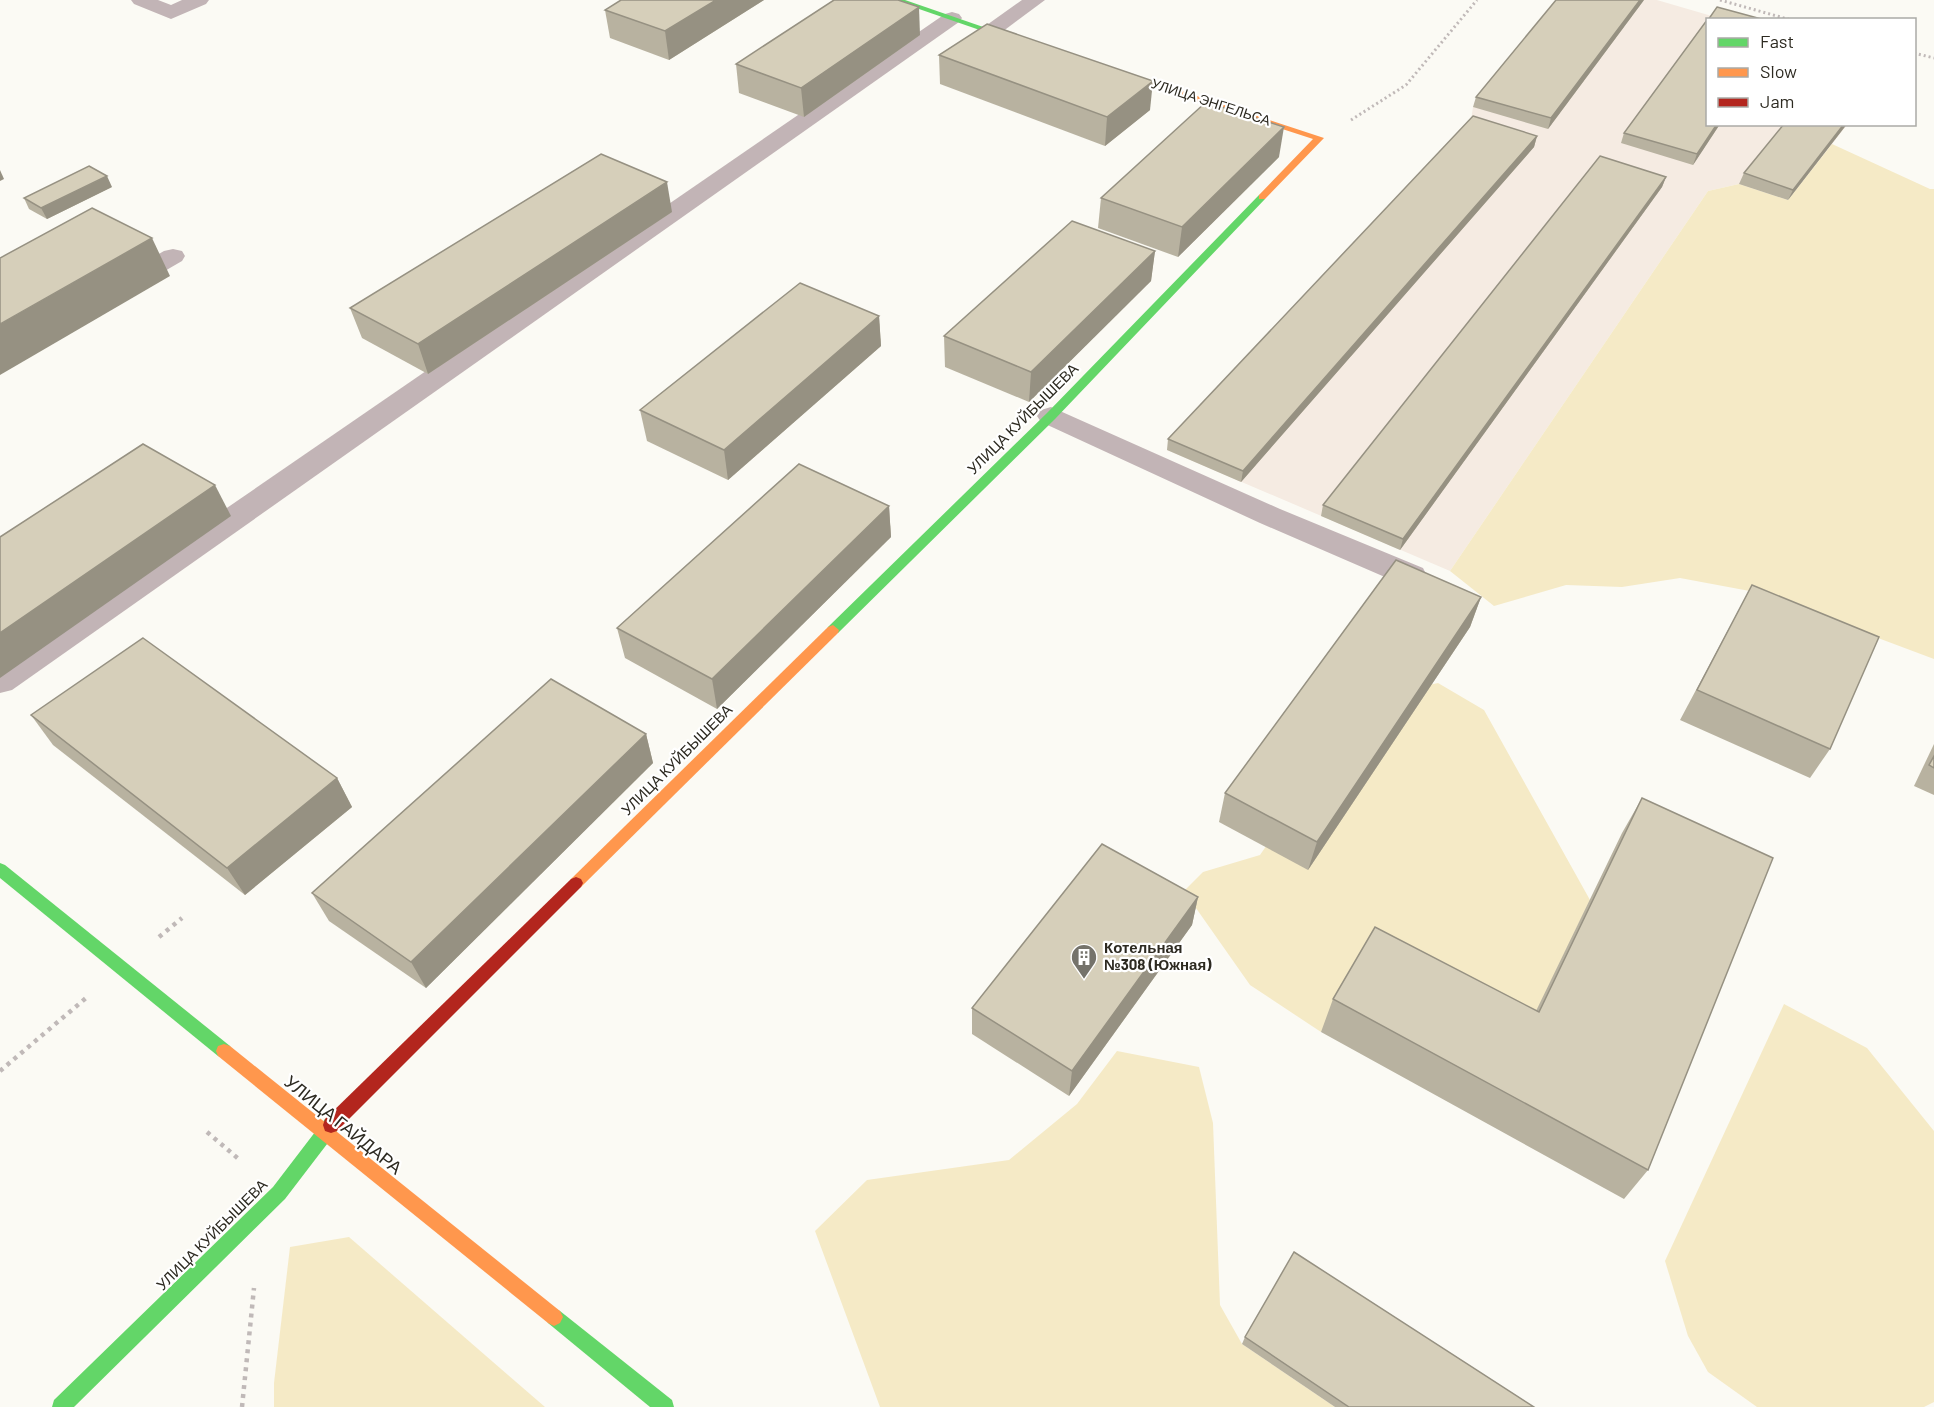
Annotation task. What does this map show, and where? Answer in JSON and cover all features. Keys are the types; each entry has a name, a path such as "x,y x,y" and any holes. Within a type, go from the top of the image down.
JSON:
{"street":[{"path":"897,0 1036,46"},
{"name":"УЛИЦА ЭНГЕЛЬСА","path":"1093,64 1319,138"},
{"name":"УЛИЦА КУЙБЫШЕВА","path":"61,1407 279,1193 323,1132 1051,416 1319,138"},
{"name":"УЛИЦА ГАЙДАРА","path":"0,869 665,1407"}],"lane":[{"path":"141,0 171,13 199,0"},
{"path":"991,31 1035,0"},
{"path":"0,681 952,18"},
{"path":"102,297 173,256"},
{"path":"1051,416 1270,516 1412,576"}],"path":[{"path":"1319,138 1366,112 1406,85 1477,0"},
{"path":"1720,0 1784,18"},
{"path":"1916,54 1934,58"}],"shaded area":[{"path":"1561,0 1657,0 1719,18 1706,18 1706,126 1846,126 1788,200 1739,184 1708,191 1450,571 1167,450 1470,126 1473,107"},
{"path":"1832,144 1934,189 1934,659 1755,592 1680,578 1622,587 1566,585 1494,606 1450,571 1708,191 1739,184 1788,200"},
{"path":"1438,683 1484,710 1590,900 1520,1045 1362,961 1321,1032 1250,985 1184,891 1203,872 1260,855 1368,698"},
{"path":"1784,1004 1867,1048 1934,1131 1934,1402 1924,1407 1757,1407 1708,1372 1688,1336 1665,1261"},
{"path":"1117,1051 1199,1067 1213,1123 1220,1305 1242,1344 1335,1407 880,1407 815,1231 867,1180 1009,1160 1077,1104"},
{"path":"349,1237 545,1407 274,1407 274,1383 290,1247"}],"building":[{"path":"621,0 716,0 665,31 605,10"},
{"path":"834,0 898,0 919,7 801,88 736,64"},
{"path":"1556,0 1640,0 1551,118 1476,97"},
{"path":"1717,7 1758,18 1709,18"},
{"path":"1706,21 1706,126 1716,126 1697,154 1624,133"},
{"path":"987,24 1153,81 1107,117 939,55"},
{"path":"1206,102 1284,127 1182,227 1101,198"},
{"path":"1473,116 1537,136 1243,471 1168,439"},
{"path":"1782,126 1842,126 1793,190 1744,173"},
{"path":"601,154 667,182 418,344 350,308"},
{"path":"1600,156 1666,177 1403,539 1323,505"},
{"path":"89,166 107,176 41,208 24,198"},
{"path":"92,208 152,238 0,324 0,258"},
{"path":"1072,221 1155,251 1031,372 944,336"},
{"path":"800,283 879,316 724,450 640,410"},
{"path":"143,444 215,485 0,633 0,537"},
{"path":"799,464 889,506 712,679 617,628"},
{"path":"1396,560 1481,597 1317,842 1225,793"},
{"path":"1752,585 1879,637 1830,749 1697,690"},
{"path":"143,638 337,778 227,868 31,715"},
{"path":"551,679 646,734 411,962 312,893"},
{"path":"1934,756 1934,768 1929,765"},
{"path":"1642,798 1773,858 1648,1170 1333,999 1375,927 1539,1012"},
{"name":"Котельная №308 (Южная)","path":"1102,844 1198,897 1072,1071 972,1008"},
{"path":"1294,1252 1534,1407 1349,1407 1245,1337"}],"traffic: fast":[{"path":"897,0 1023,42"},
{"path":"833,630 1051,416 1262,197"},
{"path":"0,869 224,1051"},
{"path":"61,1407 279,1193 331,1125"},
{"path":"554,1317 665,1407"}],"traffic: slow":[{"path":"1109,70 1319,138 1262,197"},
{"path":"576,883 833,630"},
{"path":"224,1051 554,1317"}],"traffic: jam":[{"path":"331,1125 576,883"}],"place":[{"name":"Котельная №308 (Южная)","path":"1084,980"}]}
